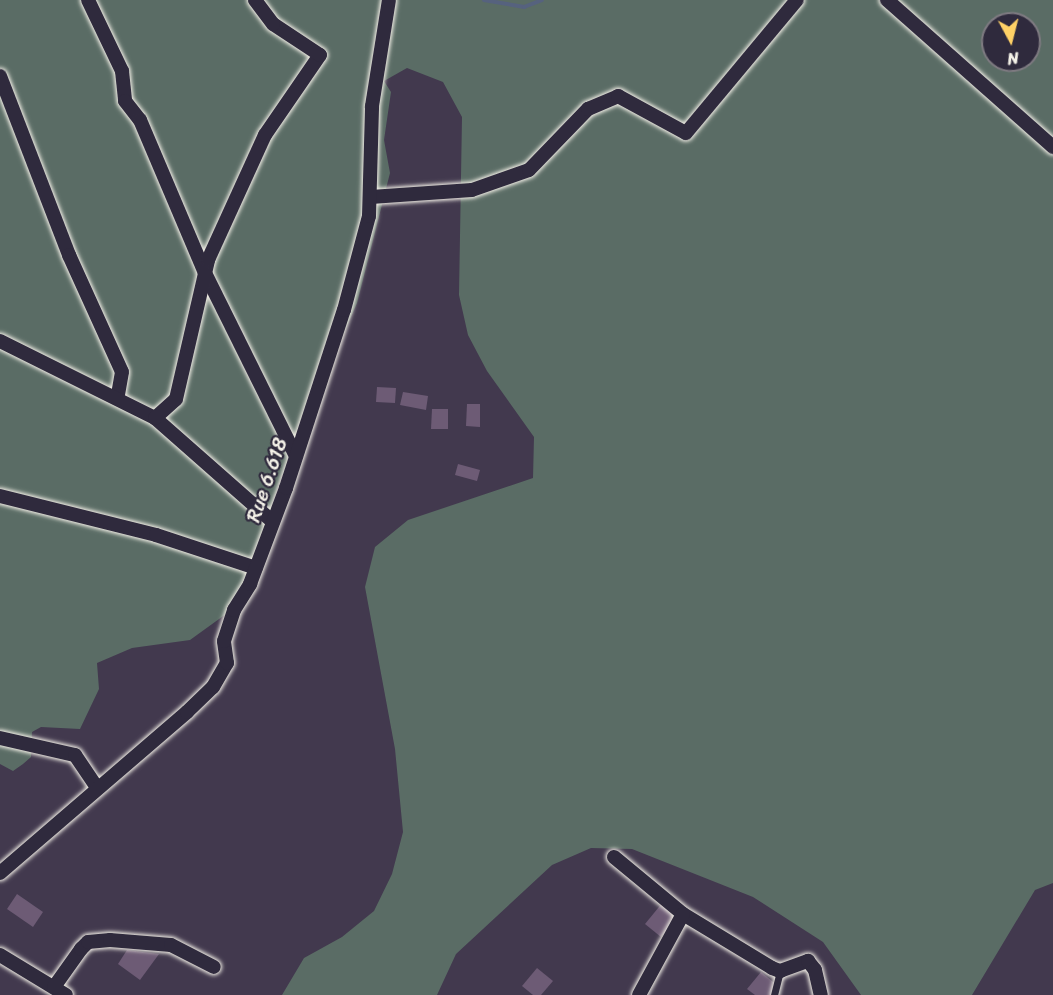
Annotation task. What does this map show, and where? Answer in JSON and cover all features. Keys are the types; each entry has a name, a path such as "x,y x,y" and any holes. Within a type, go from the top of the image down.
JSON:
{"street":[{"path":"88,0 122,71 125,100 140,120 205,273 296,456"},
{"path":"155,418 176,399 205,273 265,135 320,55 273,24 255,0"},
{"name":"Rue 6.618","path":"0,873 96,786 213,687 227,663 224,641 234,610 256,568 273,522 344,310 371,197 372,106 389,0"},
{"path":"371,197 472,190 529,170 588,109 618,96 686,133 797,0"},
{"path":"887,0 1053,147"},
{"path":"0,76 69,255 122,372 117,399"},
{"path":"0,341 155,418 273,522"},
{"path":"0,496 156,534 256,568"},
{"path":"0,738 75,754 96,786"},
{"path":"614,857 683,914 780,971 808,961 815,970 821,995"},
{"path":"639,995 683,914"},
{"path":"54,987 88,942 110,940 171,945 214,967"},
{"path":"0,955 66,995"}],"lane":[{"path":"774,995 780,971"}],"green space":[{"path":"0,0 1053,0 1053,883 1035,890 972,995 861,995 823,942 753,897 632,849 591,848 552,865 456,954 437,995 282,995 304,958 342,937 374,911 392,874 403,832 395,749 365,587 375,547 408,520 533,478 534,437 487,371 468,335 459,295 462,117 443,82 407,68 384,81 391,92 384,140 390,173 357,303 281,478 248,575 226,614 190,640 132,648 97,663 99,689 80,729 41,727 32,732 31,757 13,771 0,764"}],"building":[{"path":"377,387 396,388 395,403 376,402"},
{"path":"403,392 428,396 426,410 400,405"},
{"path":"467,404 480,404 480,427 466,426"},
{"path":"432,409 448,409 448,429 431,429"},
{"path":"458,464 480,470 477,481 455,475"},
{"path":"17,894 43,912 33,927 7,909"},
{"path":"663,902 679,915 661,937 645,924"},
{"path":"127,950 159,954 140,980 118,964"},
{"path":"537,968 553,981 541,995 533,995 522,986"},
{"path":"761,972 778,986 771,995 755,995 747,989"}],"waterway":[{"path":"484,0 524,7 542,0"}]}
